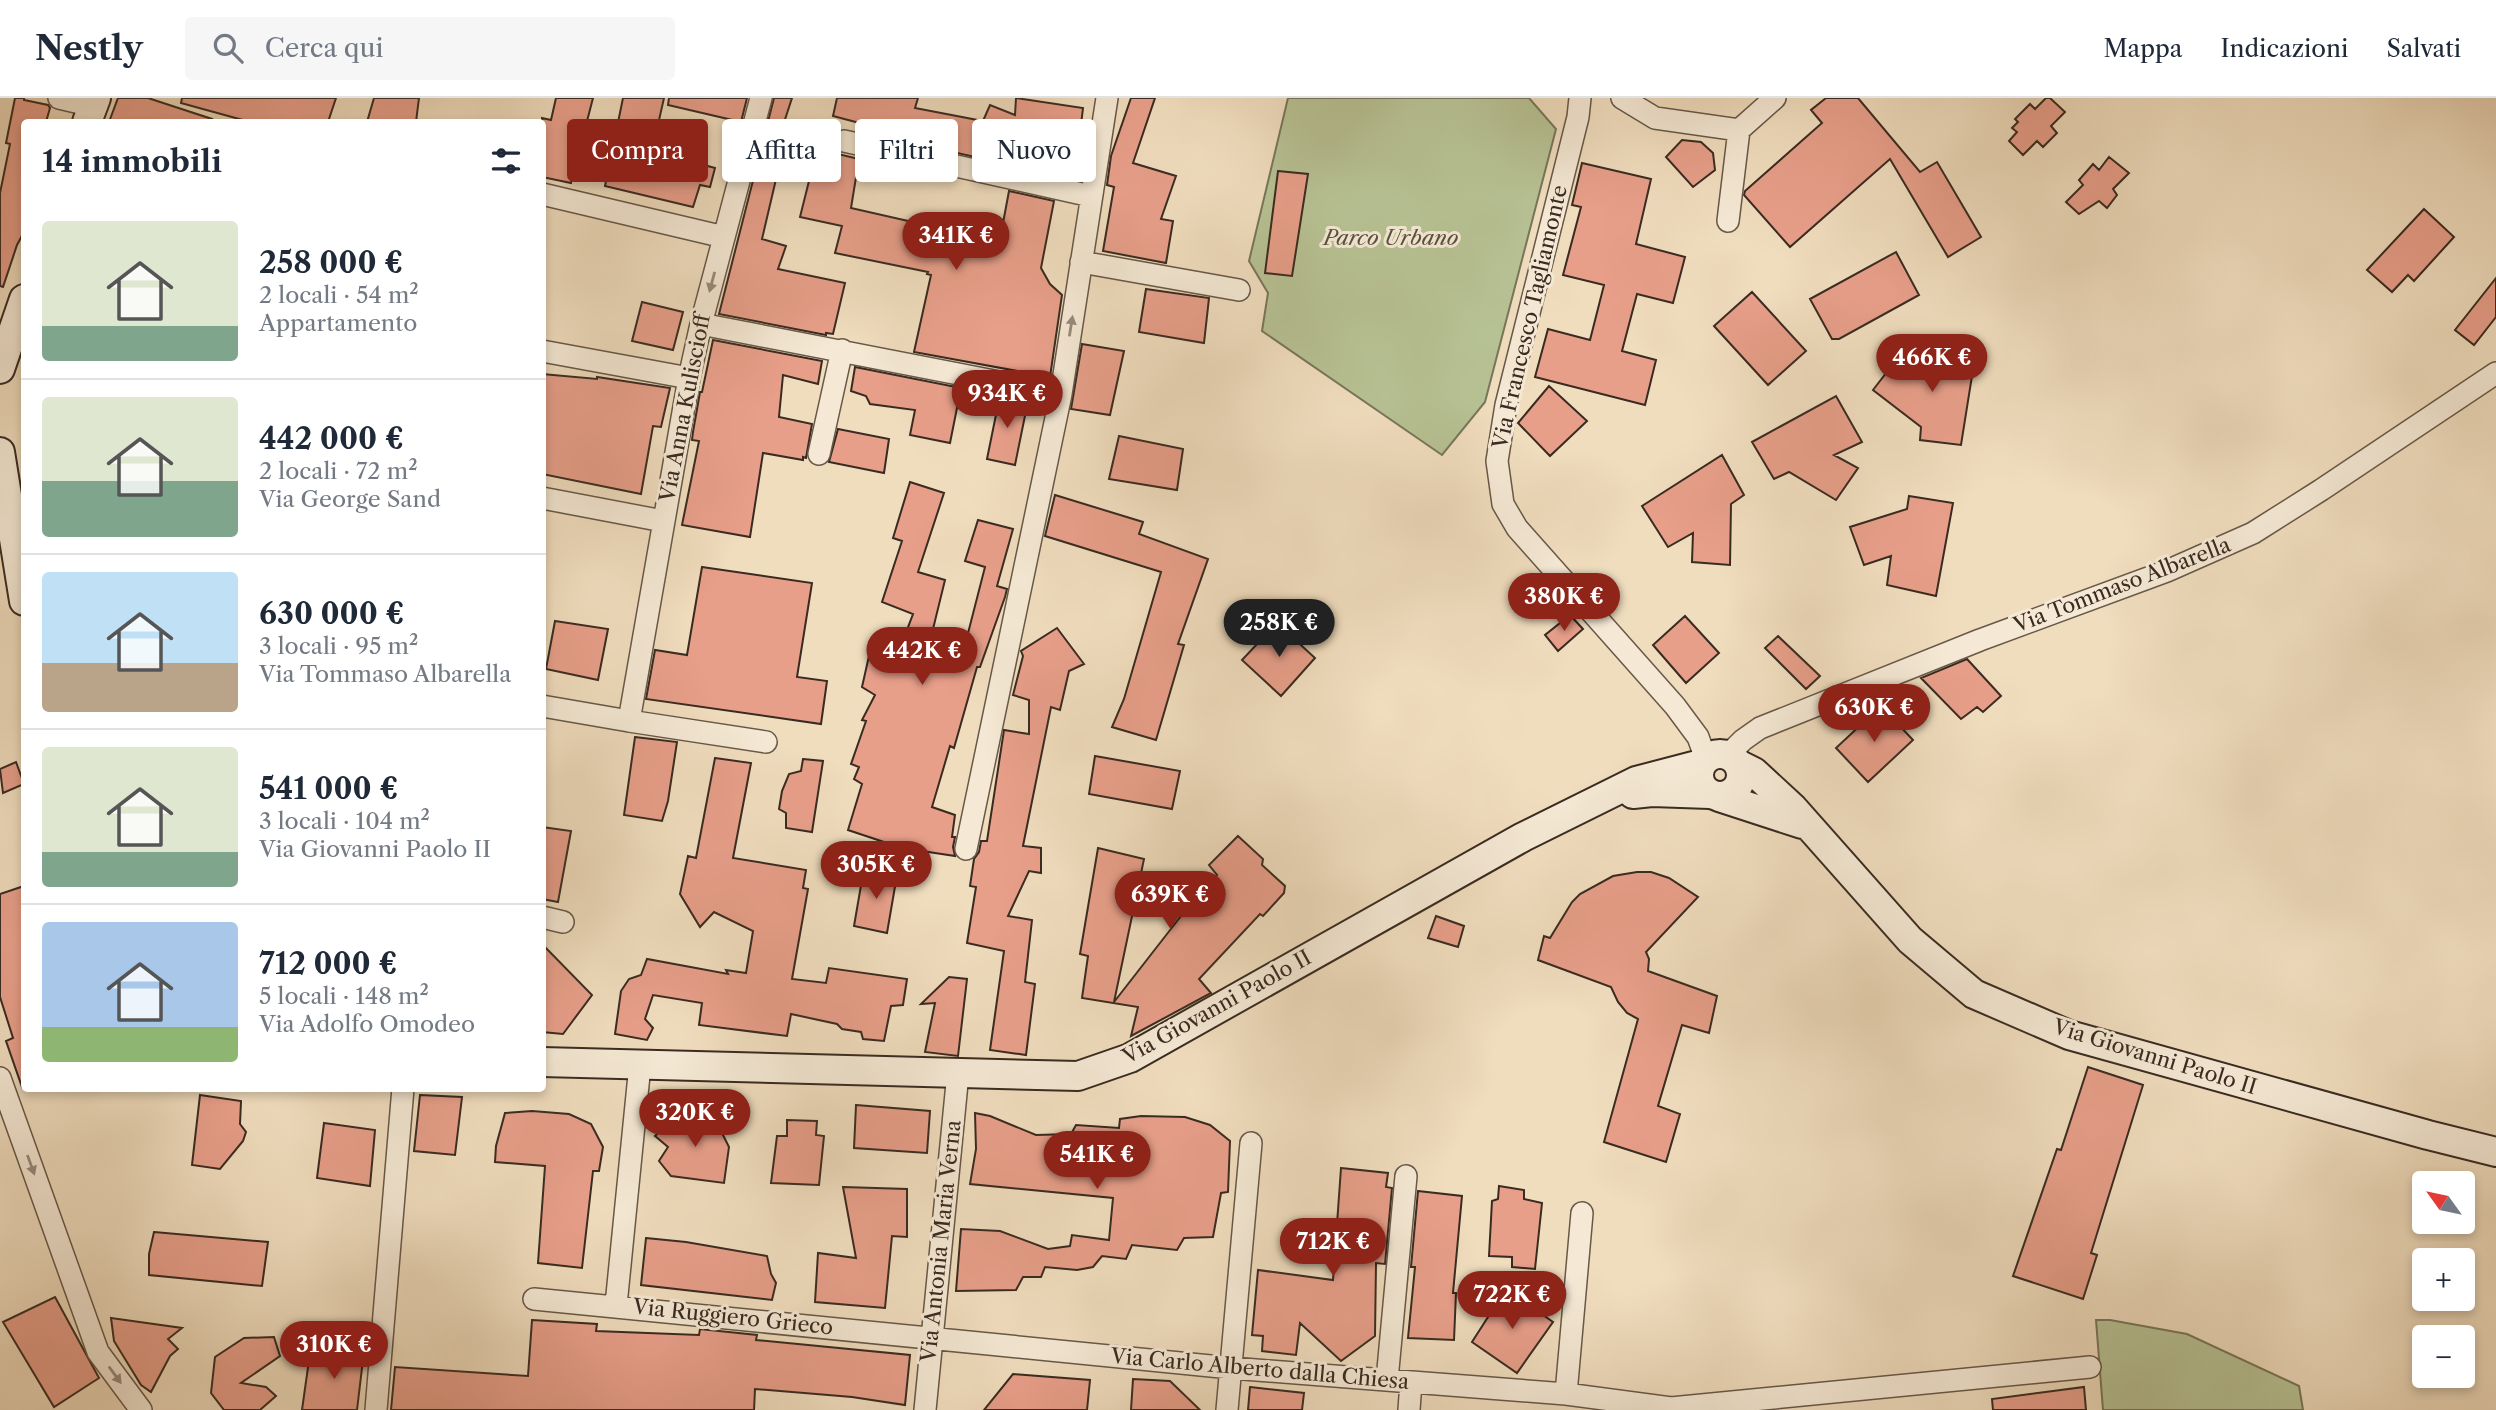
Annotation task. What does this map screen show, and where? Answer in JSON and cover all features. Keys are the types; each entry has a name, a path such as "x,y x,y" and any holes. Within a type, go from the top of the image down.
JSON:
{"street":[{"path":"59,98 92,109"},
{"name":"Via Anna Kuliscioff","path":"629,722 689,378 761,98"},
{"path":"966,849 1061,394 1107,98"},
{"name":"Via Francesco Tagliamonte","path":"1580,98 1578,117 1506,405 1497,461 1503,504 1517,528 1675,706 1718,761"},
{"path":"1622,98 1655,118 1739,130"},
{"path":"1728,221 1739,130 1775,98"},
{"path":"844,141 1091,195"},
{"path":"546,195 724,237"},
{"path":"1081,261 1239,290"},
{"path":"0,369 21,308"},
{"path":"701,324 1061,394"},
{"path":"819,454 842,350"},
{"path":"546,352 689,378"},
{"name":"Via Tommaso Albarella","path":"1718,761 1760,727 1980,640 2167,571 2253,533 2321,491 2496,373"},
{"path":"0,452 21,582"},
{"path":"546,499 663,521"},
{"path":"546,707 766,742"},
{"path":"1718,761 1741,770 1740,783 1731,793 1714,796 1703,789 1698,778 1718,761"},
{"name":"Via Giovanni Paolo II","path":"546,1062 1078,1076 1130,1058 1523,837 1603,797 1636,781 1718,761 1754,772 1793,808 1910,940 1974,994 2069,1035 2491,1152"},
{"name":"Via Giovanni Paolo II","path":"1603,797 1652,792 1714,796 1798,821 1813,832"},
{"path":"616,1306 640,1065"},
{"name":"Via Antonia Maria Verna","path":"925,1410 958,1073"},
{"path":"0,1078 98,1352 141,1410"},
{"path":"376,1410 403,1092"},
{"path":"1227,1410 1251,1143"},
{"path":"1387,1380 1406,1176"},
{"path":"1566,1394 1582,1213"},
{"name":"Via Ruggiero Grieco","path":"534,1299 931,1338"},
{"name":"Via Carlo Alberto dalla Chiesa","path":"931,1338 1231,1368 1566,1394 1671,1408 2090,1367"},
{"path":"1409,1410 1411,1382"}],"green space":[{"name":"Parco Urbano","path":"1288,98 1529,98 1556,129 1485,402 1442,455 1262,331 1268,293 1249,261"},
{"path":"2096,1320 2110,1320 2187,1334 2299,1386 2303,1410 2103,1410"}],"building":[{"path":"15,98 48,105 50,108 47,119 21,119 21,238 3,287 0,286 0,193 10,144 6,143"},
{"path":"118,98 148,98 212,119 110,119"},
{"path":"182,98 336,98 329,119 239,119 181,103"},
{"path":"374,98 419,98 416,119 368,119"},
{"path":"556,98 593,98 588,119 567,119 567,182 571,183 546,178 546,119 542,118 551,120"},
{"path":"623,98 664,98 659,119 619,119"},
{"path":"669,98 747,98 742,119 728,119 668,105"},
{"path":"774,98 792,98 785,119 769,119"},
{"path":"837,98 918,98 915,108 973,119 972,156 958,153 958,119 855,119 855,122 833,116"},
{"path":"1016,98 1083,108 1082,119 984,119 990,105 1015,115"},
{"path":"1131,98 1155,98 1133,163 1176,176 1161,219 1173,221 1166,263 1103,251 1114,187 1107,185 1111,156"},
{"path":"1826,98 1858,98 1920,172 1937,162 1981,237 1948,257 1890,159 1790,247 1744,195 1745,191 1822,123 1811,110"},
{"path":"2046,98 2050,98 2065,112 2051,126 2057,133 2043,147 2037,141 2023,155 2009,141 2017,132 2012,128 2018,122 2015,119 2030,104 2035,109"},
{"path":"1682,140 1701,142 1713,153 1715,170 1693,187 1666,157"},
{"path":"841,155 855,158 855,182 851,208 917,223 1000,239 1009,191 1054,201 1041,268 1050,284 1062,295 1050,377 914,352 931,275 927,274 928,272 835,253 842,226 800,217 809,182 841,182"},
{"path":"2109,157 2129,173 2113,189 2117,195 2107,208 2099,201 2079,214 2066,202 2083,185 2079,180 2093,164 2099,170"},
{"path":"1582,163 1651,179 1636,244 1685,257 1673,303 1637,294 1622,351 1656,360 1645,405 1535,377 1548,329 1590,340 1604,285 1563,275 1581,207 1572,205"},
{"path":"708,166 715,168 710,187 700,185 693,207 605,186 606,182 708,182"},
{"path":"1278,171 1308,174 1292,276 1265,273"},
{"path":"753,182 775,182 762,239 786,246 778,269 845,283 833,334 826,335 719,314"},
{"path":"2424,209 2454,237 2414,281 2408,275 2392,292 2367,270"},
{"path":"1896,252 1919,295 1839,339 1832,339 1810,299"},
{"path":"2496,278 2496,317 2474,345 2455,330"},
{"path":"1146,289 1209,298 1204,343 1139,332"},
{"path":"1752,292 1806,351 1768,385 1714,326"},
{"path":"642,302 683,312 673,350 632,341"},
{"path":"713,340 822,361 818,384 783,375 779,417 812,424 806,458 803,457 803,460 763,453 750,537 682,525 699,441 692,440 693,432"},
{"path":"1082,344 1124,351 1110,415 1071,409"},
{"path":"1927,348 1975,357 1961,445 1920,440 1921,427 1873,390 1897,359 1922,378"},
{"path":"855,367 961,388 950,443 910,435 915,410 870,404 866,396 851,391"},
{"path":"546,374 597,377 670,388 661,427 653,426 641,494 546,475"},
{"path":"1549,386 1587,421 1550,456 1518,423"},
{"path":"1000,395 1028,401 1015,465 987,459"},
{"path":"1836,396 1862,442 1834,455 1858,468 1836,500 1789,472 1774,479 1752,442"},
{"path":"838,429 889,439 884,473 829,462"},
{"path":"1119,436 1183,449 1177,490 1109,479"},
{"path":"1722,455 1744,495 1731,504 1730,565 1692,562 1693,533 1668,547 1642,506"},
{"path":"910,482 944,493 918,572 945,580 933,629 966,641 985,567 965,561 978,520 1013,529 997,586 1007,589 1005,597 980,667 977,667 954,748 950,746 932,807 955,815 952,837 955,837 955,856 902,848 848,830 862,784 854,779 859,767 851,764 866,721 862,720 875,695 862,687 871,647 897,656 913,614 882,602 902,541 893,538"},
{"path":"1055,495 1143,522 1139,534 1208,559 1178,644 1184,645 1156,740 1112,727 1124,699 1161,572 1045,536"},
{"path":"1909,496 1953,503 1936,596 1887,585 1891,556 1864,565 1850,527 1907,509"},
{"path":"702,567 812,583 797,677 827,681 821,724 646,699 655,650 687,655"},
{"path":"1570,615 1583,629 1558,651 1545,635"},
{"path":"1685,616 1719,653 1686,683 1653,645"},
{"path":"555,621 608,629 598,680 546,669"},
{"path":"1277,623 1315,658 1281,696 1242,660"},
{"path":"1057,628 1084,664 1069,671 1060,710 1051,707 1023,846 1041,848 1041,873 1029,871 1008,916 1032,920 1025,982 1035,984 1026,1055 990,1050 1004,951 967,943 976,887 970,886 974,859 979,852 981,841 987,841 1004,730 1029,734 1029,700 1013,695 1023,656 1021,651"},
{"path":"1778,636 1820,676 1806,689 1765,648"},
{"path":"1967,659 2001,696 1983,712 1977,707 1961,719 1921,678"},
{"path":"1881,706 1913,740 1868,782 1836,748"},
{"path":"635,737 677,742 668,801 662,821 624,815"},
{"path":"1095,756 1180,771 1172,809 1089,794"},
{"path":"715,758 751,763 733,858 806,870 803,888 808,889 792,979 826,983 829,968 907,979 903,1005 891,1006 884,1041 863,1039 861,1032 791,1014 787,1036 699,1025 702,1003 653,995 645,1019 653,1028 647,1040 615,1034 621,991 629,979 641,975 647,959 728,974 726,970 746,973 753,931 714,912 700,927 680,894 688,856 696,858"},
{"path":"803,759 823,761 812,832 786,828 786,813 779,809 789,774 801,771"},
{"path":"16,762 21,785 3,793 0,769"},
{"path":"546,828 571,831 558,902 546,900"},
{"path":"1238,836 1263,859 1262,865 1285,886 1284,893 1263,916 1260,914 1199,979 1211,993 1131,1036 1138,1007 1082,998 1088,956 1080,954 1098,848 1144,859 1114,1002 1180,914 1217,875 1209,865"},
{"path":"864,868 897,875 887,933 854,926"},
{"path":"1651,872 1669,878 1698,897 1646,952 1649,959 1648,971 1717,996 1709,1033 1682,1025 1658,1106 1680,1114 1666,1162 1604,1142 1638,1019 1627,1013 1611,987 1538,960 1544,936 1550,938 1572,902 1580,894 1613,876"},
{"path":"21,887 21,1084 6,1041 13,1038 0,997 0,894"},
{"path":"1436,916 1464,926 1458,947 1428,938"},
{"path":"546,948 592,995 563,1034 546,1032"},
{"path":"949,977 967,979 958,1056 925,1052 935,1003 921,1004"},
{"path":"2088,1067 2143,1085 2091,1253 2097,1255 2083,1299 2013,1276 2057,1149 2061,1150"},
{"path":"200,1095 241,1101 240,1124 246,1132 243,1141 220,1169 192,1165"},
{"path":"420,1095 462,1097 455,1155 414,1151"},
{"path":"856,1105 930,1111 927,1153 854,1148"},
{"path":"532,1111 569,1114 591,1124 603,1147 599,1171 593,1171 582,1268 538,1263 545,1166 495,1162 496,1146 505,1113"},
{"path":"975,1113 990,1116 1036,1135 1071,1134 1076,1125 1119,1128 1120,1119 1141,1116 1185,1117 1210,1125 1230,1141 1228,1192 1221,1193 1213,1237 1184,1238 1177,1250 1132,1245 1126,1259 1102,1256 1093,1267 1077,1270 1045,1267 1041,1277 1023,1277 1016,1290 956,1291 961,1229 1000,1231 1048,1249 1070,1246 1072,1235 1109,1240 1113,1198 970,1184 976,1149"},
{"path":"709,1115 729,1147 724,1183 671,1176 659,1161 668,1147 655,1136 676,1116"},
{"path":"787,1120 817,1121 816,1135 824,1136 819,1185 771,1183 777,1136 787,1136"},
{"path":"324,1123 375,1130 370,1186 317,1178"},
{"path":"1341,1168 1388,1173 1386,1187 1392,1188 1385,1264 1376,1263 1375,1336 1341,1361 1300,1323 1296,1355 1262,1351 1263,1336 1252,1335 1258,1270 1333,1280"},
{"path":"1499,1186 1524,1190 1524,1199 1542,1203 1535,1269 1512,1267 1512,1257 1489,1256 1492,1201 1498,1199"},
{"path":"843,1187 907,1189 907,1237 892,1236 885,1308 815,1302 818,1253 856,1258"},
{"path":"1418,1191 1462,1196 1453,1293 1456,1293 1454,1340 1408,1338 1415,1267 1411,1267"},
{"path":"154,1232 268,1242 262,1286 149,1275 149,1254"},
{"path":"646,1238 767,1256 776,1283 772,1300 641,1285"},
{"path":"1506,1289 1553,1322 1517,1373 1472,1342"},
{"path":"55,1297 99,1378 54,1407 3,1322"},
{"path":"111,1318 182,1328 168,1339 178,1349 170,1356 151,1392 141,1385 114,1341"},
{"path":"532,1320 597,1324 596,1331 699,1335 700,1329 757,1335 756,1340 910,1355 905,1405 852,1397 755,1389 754,1410 391,1410 395,1367 528,1376"},
{"path":"274,1337 280,1356 241,1383 266,1387 276,1396 260,1410 224,1410 211,1393 215,1357 244,1338"},
{"path":"324,1346 364,1351 357,1410 302,1410 309,1360 323,1359"},
{"path":"1013,1374 1090,1380 1087,1410 984,1410"},
{"path":"1133,1379 1170,1381 1200,1410 1131,1410"},
{"path":"1250,1387 1304,1393 1302,1410 1248,1410"},
{"path":"2084,1387 2086,1410 1993,1410 1992,1399"}]}
